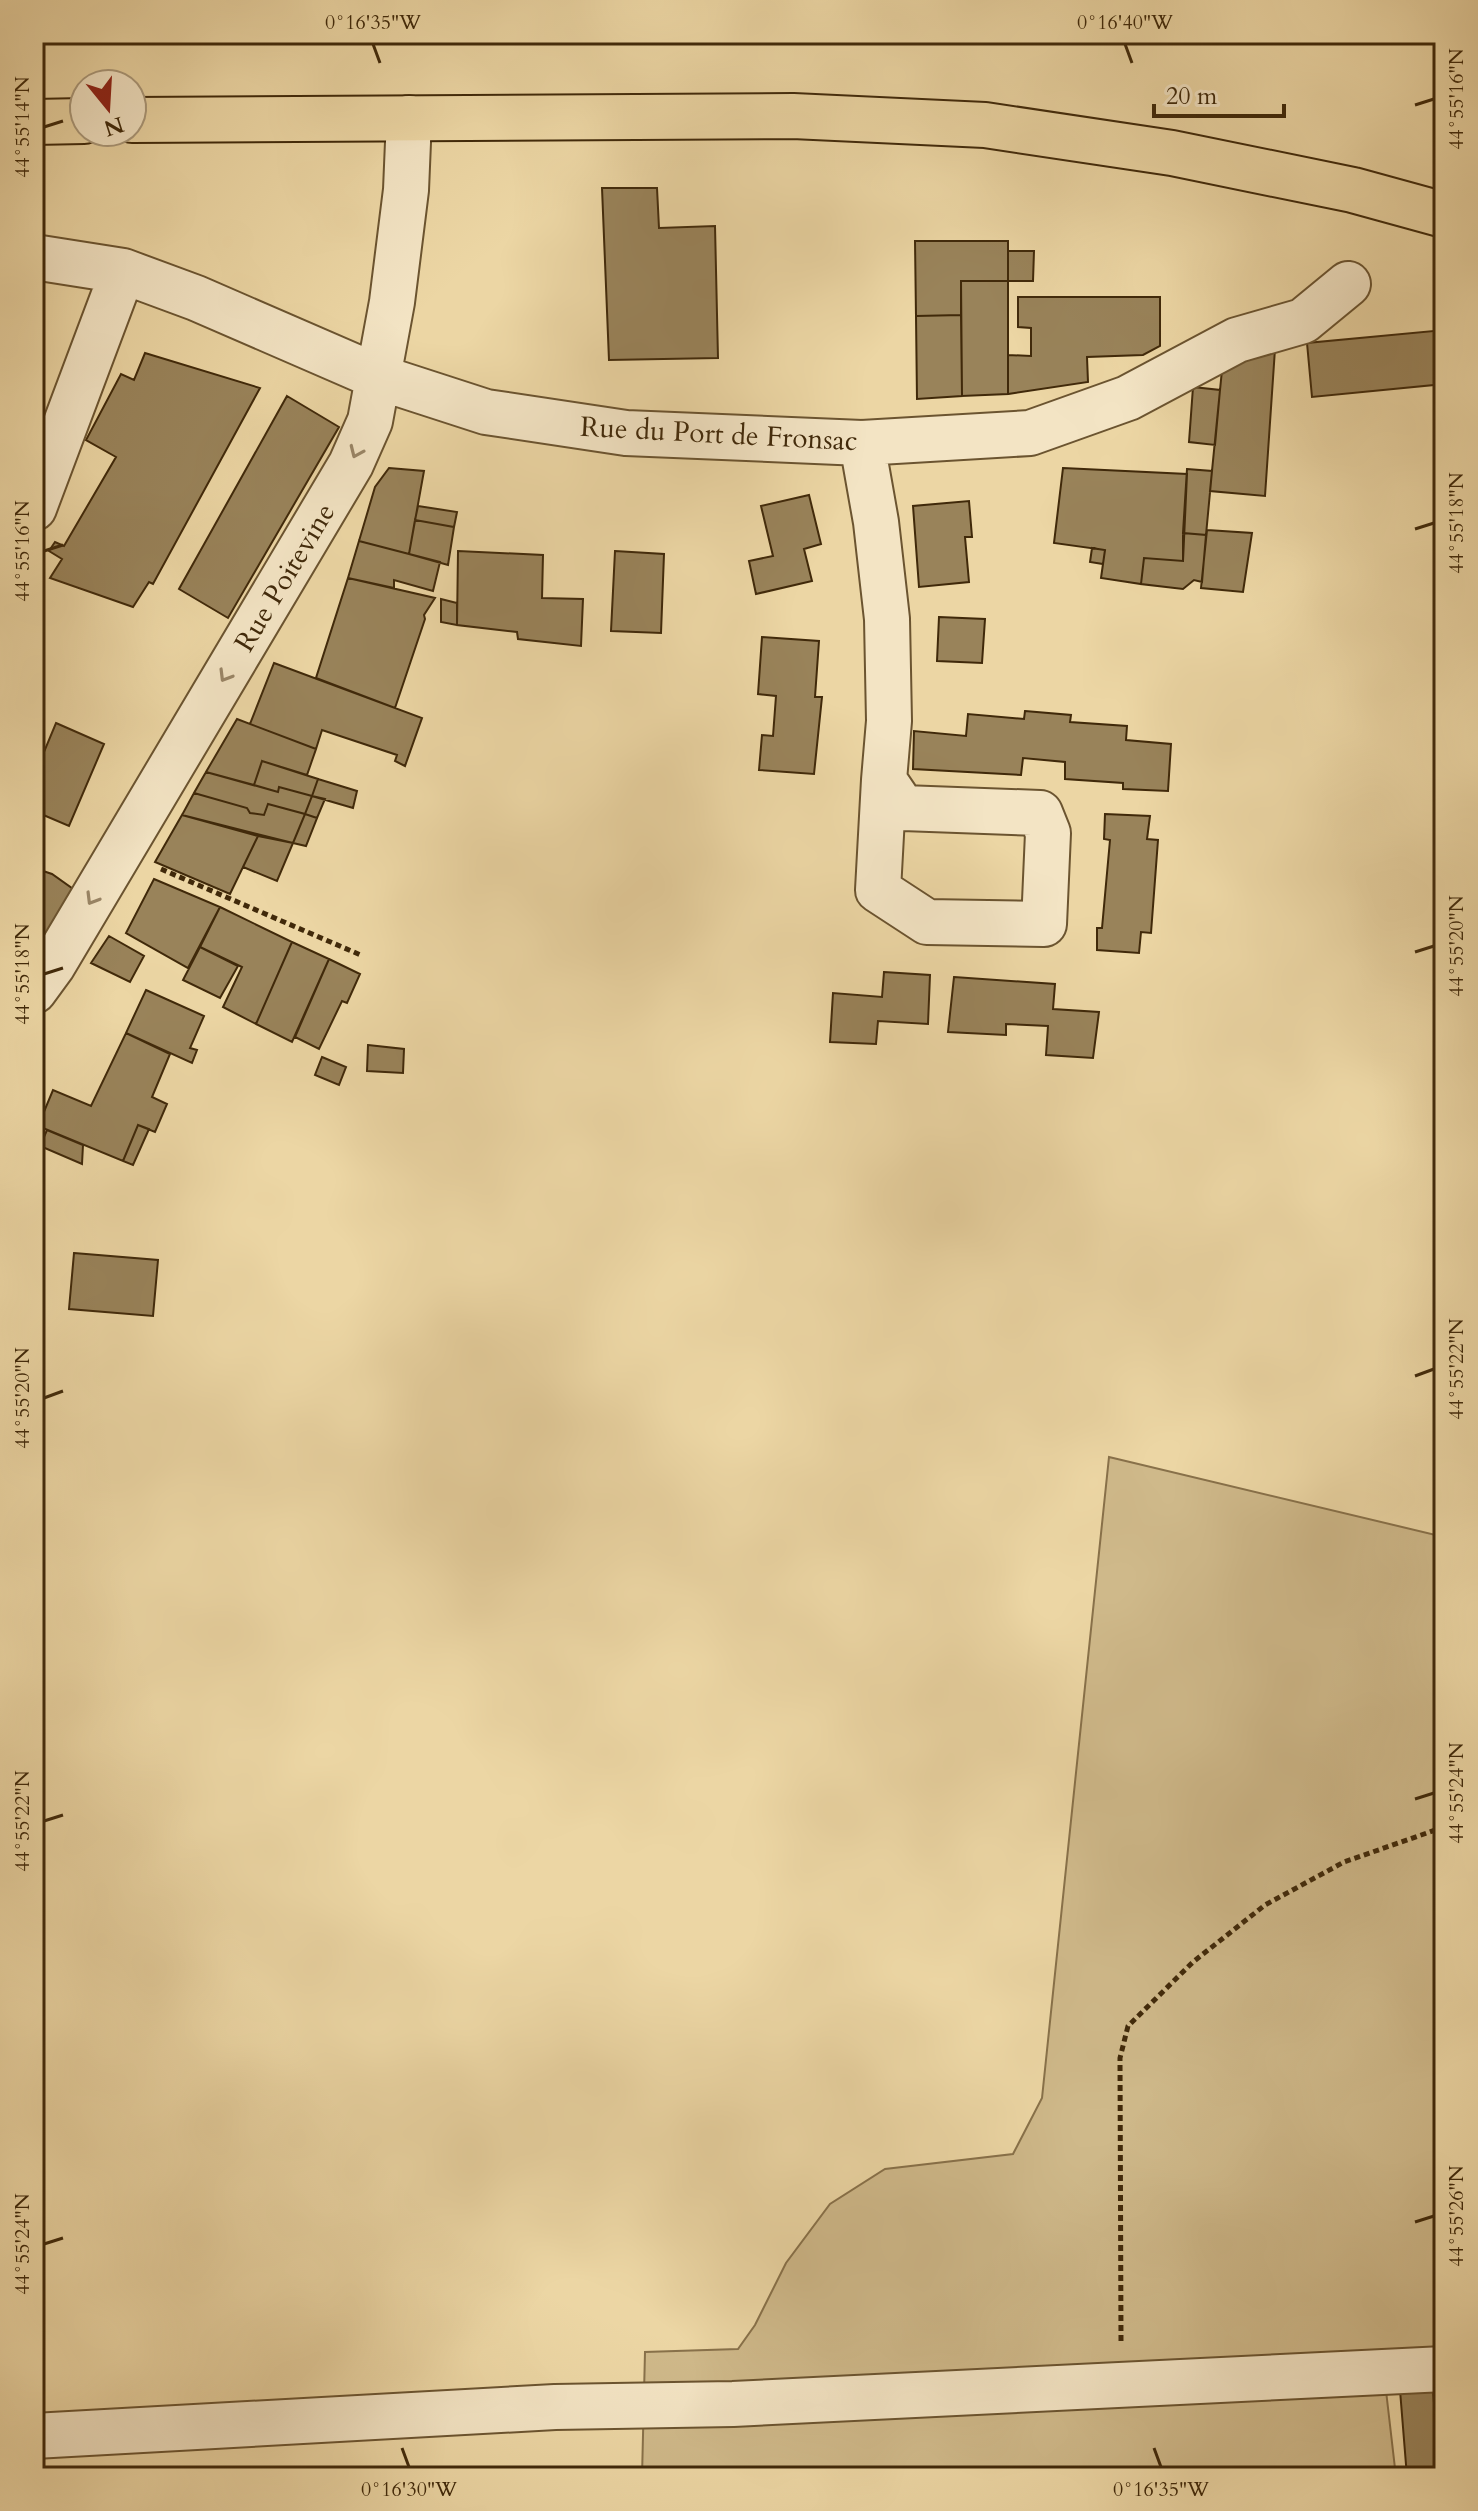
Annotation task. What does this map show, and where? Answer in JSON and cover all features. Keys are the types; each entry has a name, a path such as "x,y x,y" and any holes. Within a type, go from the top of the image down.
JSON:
{"main road":[{"path":"148,120 793,116 985,125 1172,153 1353,190 1444,215"},
{"path":"34,122 68,121"}],"street":[{"name":"Rue Poitevine","path":"34,991 53,965 351,464 370,421 399,259 409,118"},
{"name":"Rue du Port de Fronsac","path":"34,257 123,271 196,298 378,377 486,412 626,433 862,443 1030,433 1128,398 1237,340 1303,321 1348,284"},
{"path":"34,508 123,271"},
{"path":"862,443 876,522 887,619 889,721 884,780 878,890 927,922 1044,924 1048,833 1040,813 903,808 884,780"},
{"path":"34,2436 555,2407 733,2404 1444,2369"}],"path":[{"path":"120,852 363,956"},
{"path":"1121,2384 1120,2058 1128,2026 1193,1962 1265,1905 1344,1862 1444,1827"}],"shaded area":[{"path":"1109,1457 1444,1537 1444,2352 1382,2356 1396,2477 642,2477 645,2352 738,2349 755,2325 786,2263 830,2204 885,2169 1013,2154 1042,2098"}],"building":[{"path":"602,188 657,188 659,228 715,226 718,358 609,360"},
{"path":"915,241 1008,241 1008,281 961,281 961,315 916,316"},
{"path":"1008,251 1034,251 1033,281 1008,281"},
{"path":"961,281 1008,281 1008,394 962,396"},
{"path":"1018,297 1160,297 1160,346 1143,355 1087,357 1088,382 1008,394 1008,355 1031,356 1031,328 1018,327"},
{"path":"961,315 962,396 917,399 916,316"},
{"path":"1444,330 1444,384 1312,397 1307,343"},
{"path":"1275,349 1265,496 1210,491 1222,370"},
{"path":"145,353 260,388 153,584 149,582 133,607 50,578 62,559 49,551 55,542 64,546 116,457 86,440 121,374 134,380"},
{"path":"1193,387 1220,390 1215,445 1189,442"},
{"path":"287,396 339,427 228,618 179,589"},
{"path":"389,468 424,471 409,554 359,541 375,487"},
{"path":"1063,468 1187,474 1183,561 1144,558 1141,584 1101,578 1105,550 1054,543"},
{"path":"1187,469 1212,471 1206,535 1183,533"},
{"path":"809,495 821,544 804,549 812,581 756,594 749,561 773,556 761,506"},
{"path":"969,501 972,537 965,537 969,582 919,587 913,506"},
{"path":"418,506 457,512 454,527 415,520"},
{"path":"415,520 454,527 448,565 409,554"},
{"path":"1207,530 1252,533 1243,592 1201,588"},
{"path":"1183,533 1206,535 1202,582 1194,580 1183,589 1141,584 1144,558 1183,561"},
{"path":"359,541 440,562 433,591 394,580 394,588 348,578"},
{"path":"1092,548 1105,550 1103,564 1090,562"},
{"path":"458,551 543,555 542,598 583,599 581,646 518,639 517,632 457,625"},
{"path":"615,551 664,554 661,633 611,631"},
{"path":"348,578 435,598 424,615 395,708 316,678"},
{"path":"441,599 457,603 457,625 441,622"},
{"path":"939,617 985,619 982,663 937,661"},
{"path":"762,637 819,641 815,697 822,697 814,774 759,770 762,735 773,736 776,696 758,694"},
{"path":"274,663 422,718 405,766 395,761 397,755 322,730 316,749 250,724"},
{"path":"1025,711 1071,715 1070,722 1127,726 1126,740 1171,744 1168,791 1123,789 1123,783 1065,779 1065,762 1023,758 1021,775 913,769 914,731 966,736 968,714 1024,719"},
{"path":"237,719 316,749 307,775 262,761 254,785 206,772"},
{"path":"56,723 104,744 69,826 34,811 34,776"},
{"path":"262,761 318,779 312,796 279,787 278,792 254,785"},
{"path":"206,772 278,792 279,787 312,796 305,814 268,804 264,815 250,813 247,808 194,793"},
{"path":"318,779 357,791 353,808 312,796"},
{"path":"194,793 247,808 250,813 264,815 268,804 305,814 293,843 182,815"},
{"path":"312,796 325,799 317,818 305,814"},
{"path":"305,814 317,818 306,846 293,843"},
{"path":"1105,814 1150,816 1147,839 1158,840 1151,933 1141,932 1139,953 1097,950 1097,928 1102,928 1110,840 1104,839"},
{"path":"182,815 258,836 230,894 155,862"},
{"path":"258,836 293,843 277,881 243,867"},
{"path":"34,868 52,874 76,891 34,956"},
{"path":"154,879 220,907 188,968 126,933"},
{"path":"220,907 292,942 256,1024 223,1007 242,967 200,947"},
{"path":"109,936 144,956 130,982 91,963"},
{"path":"292,942 329,959 292,1042 256,1024"},
{"path":"200,947 238,966 220,998 183,980"},
{"path":"329,959 360,974 347,1003 342,1001 319,1049 295,1037"},
{"path":"884,972 930,975 928,1024 878,1021 876,1044 830,1042 833,993 882,997"},
{"path":"954,977 1055,984 1053,1009 1099,1012 1093,1058 1046,1055 1048,1026 1006,1024 1006,1035 948,1032"},
{"path":"146,990 204,1016 190,1048 197,1050 192,1063 126,1033"},
{"path":"126,1033 170,1054 152,1097 167,1104 155,1132 138,1125 123,1161 38,1126 53,1090 91,1106"},
{"path":"368,1045 404,1049 403,1073 367,1071"},
{"path":"322,1057 346,1067 339,1085 315,1075"},
{"path":"138,1125 149,1129 133,1165 123,1161"},
{"path":"47,1130 83,1145 82,1164 40,1146"},
{"path":"74,1253 158,1260 153,1316 69,1309"},
{"path":"1433,2388 1439,2477 1407,2477 1400,2390"}]}
